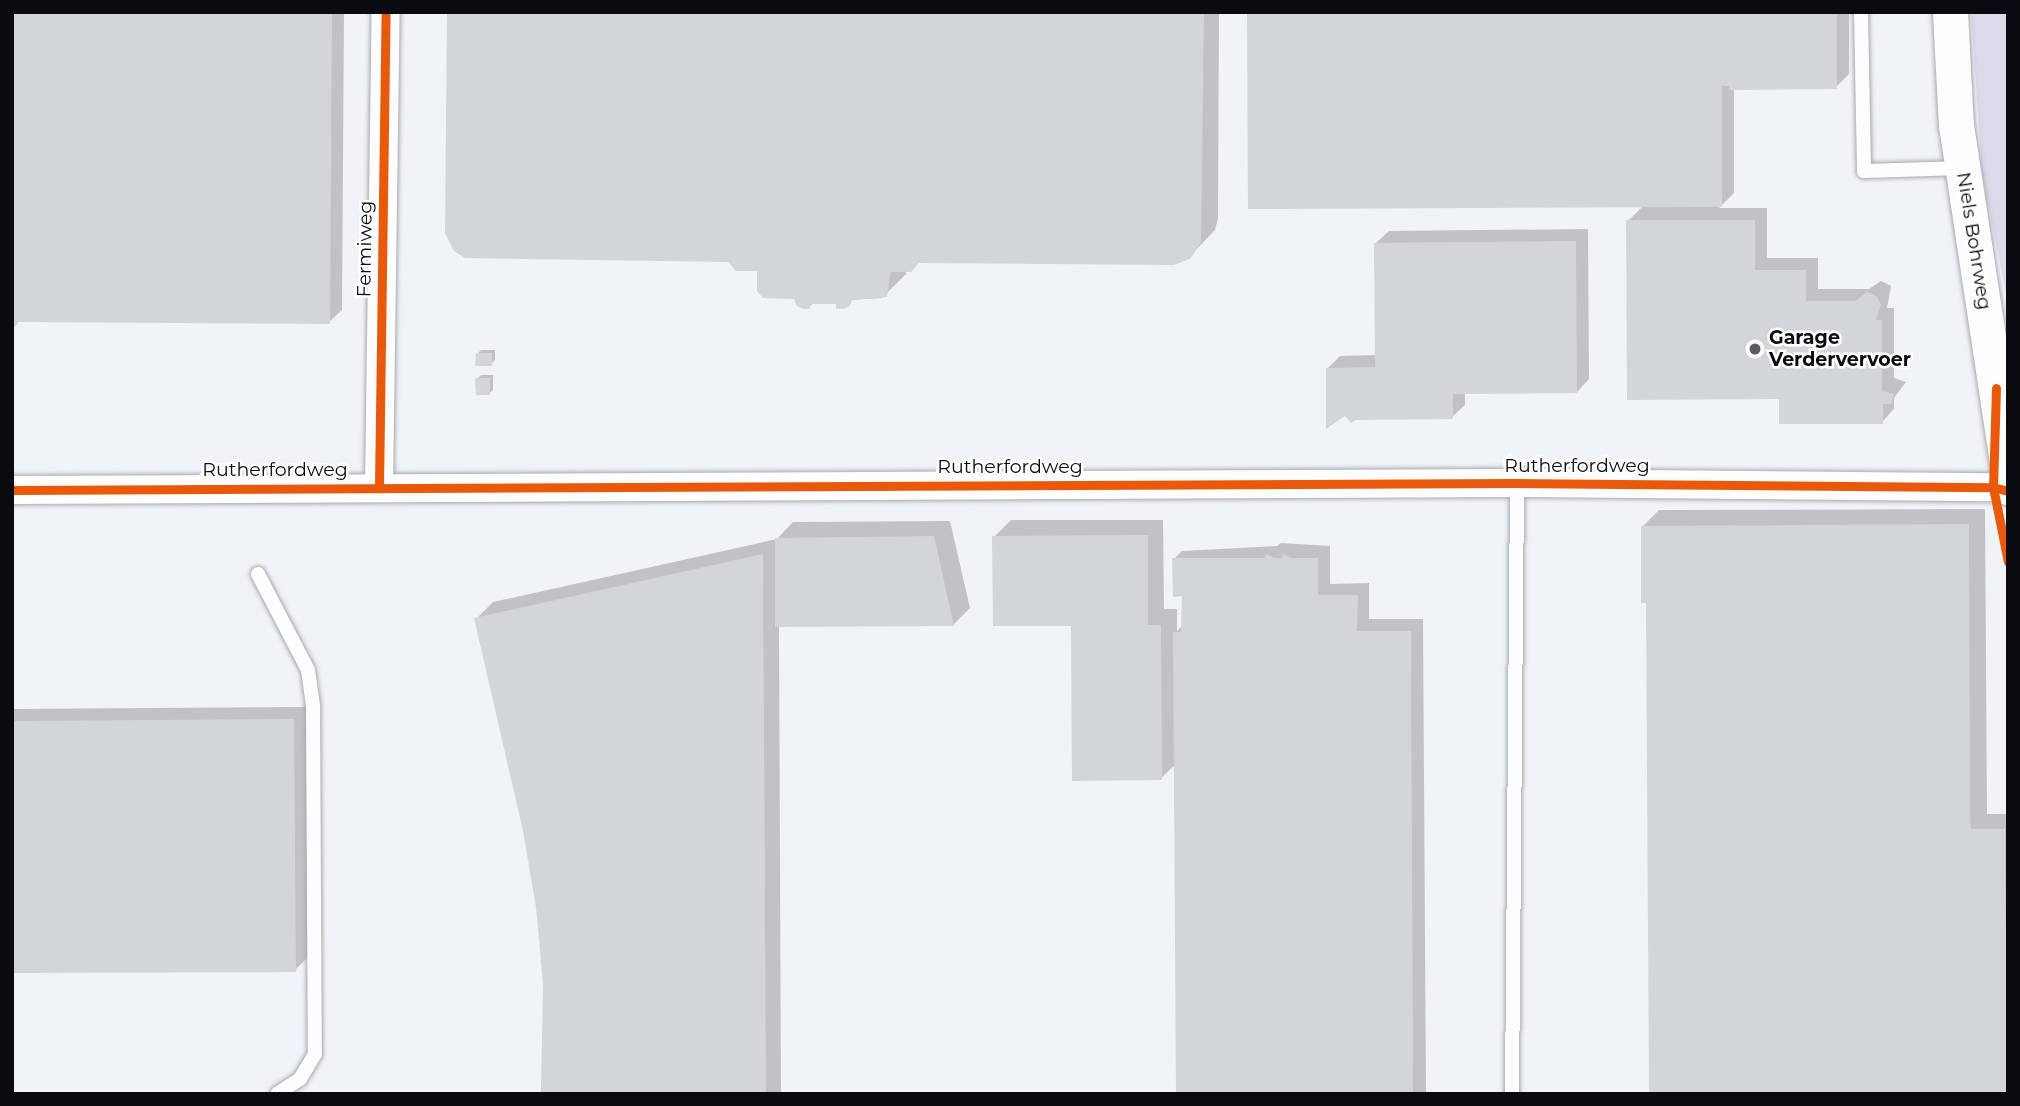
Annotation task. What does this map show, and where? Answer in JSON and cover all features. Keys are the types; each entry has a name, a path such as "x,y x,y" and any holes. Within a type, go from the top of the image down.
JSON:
{"street":[{"name":"Fermiweg","path":"379,487 386,12"},
{"name":"Niels Bohrweg","path":"1950,12 1956,125 2008,468"},
{"name":"Rutherfordweg","path":"12,490 1517,482 1993,487 2008,491"}],"lane":[{"path":"1860,12 1864,171 1963,168"},
{"path":"1512,1094 1517,482"},
{"path":"258,574 308,670 313,705 315,1054 300,1079 278,1094"}],"shaded area":[{"path":"1971,12 2008,12 2008,303 1982,174"}],"building":[{"path":"12,12 332,12 330,324 19,322 12,330"},
{"path":"447,12 1204,12 1201,242 1190,259 1174,265 919,263 911,272 891,272 887,297 852,300 850,306 843,309 836,309 836,304 810,304 810,309 804,309 797,306 794,299 763,298 757,291 757,271 736,271 728,262 465,258 454,251 445,233"},
{"path":"1247,12 1837,12 1837,89 1729,90 1729,86 1722,86 1722,207 1248,209"},
{"path":"1626,220 1755,220 1755,270 1806,270 1806,301 1855,301 1867,292 1877,297 1881,305 1876,320 1882,320 1882,391 1894,394 1891,404 1883,404 1883,424 1779,424 1779,399 1627,400"},
{"path":"1576,241 1577,393 1453,394 1453,419 1356,420 1351,423 1345,416 1326,429 1326,368 1375,367 1374,243"},
{"path":"476,353 492,353 492,366 475,366"},
{"path":"475,378 490,378 490,395 476,395"},
{"path":"1969,524 1970,819 1971,829 2005,829 2007,1094 1649,1094 1646,603 1641,603 1641,526"},
{"path":"1148,535 1148,625 1161,625 1162,780 1072,781 1071,626 993,626 992,536"},
{"path":"934,536 954,626 775,627 775,538"},
{"path":"763,554 766,1094 541,1094 543,985 536,907 523,831 474,618"},
{"path":"1266,554 1275,558 1282,558 1283,554 1292,558 1318,558 1318,595 1358,595 1357,631 1411,631 1413,1094 1176,1094 1173,632 1181,632 1182,596 1173,597 1172,558 1265,558"},
{"path":"294,719 296,972 12,973 12,721"}],"cycle path":[{"path":"379,487 386,12"},
{"path":"1996,388 1993,487 2008,562"},
{"path":"12,490 1517,483 1993,487 2008,491"}],"place":[{"name":"Garage Verdervervoer","path":"1755,349"}]}
